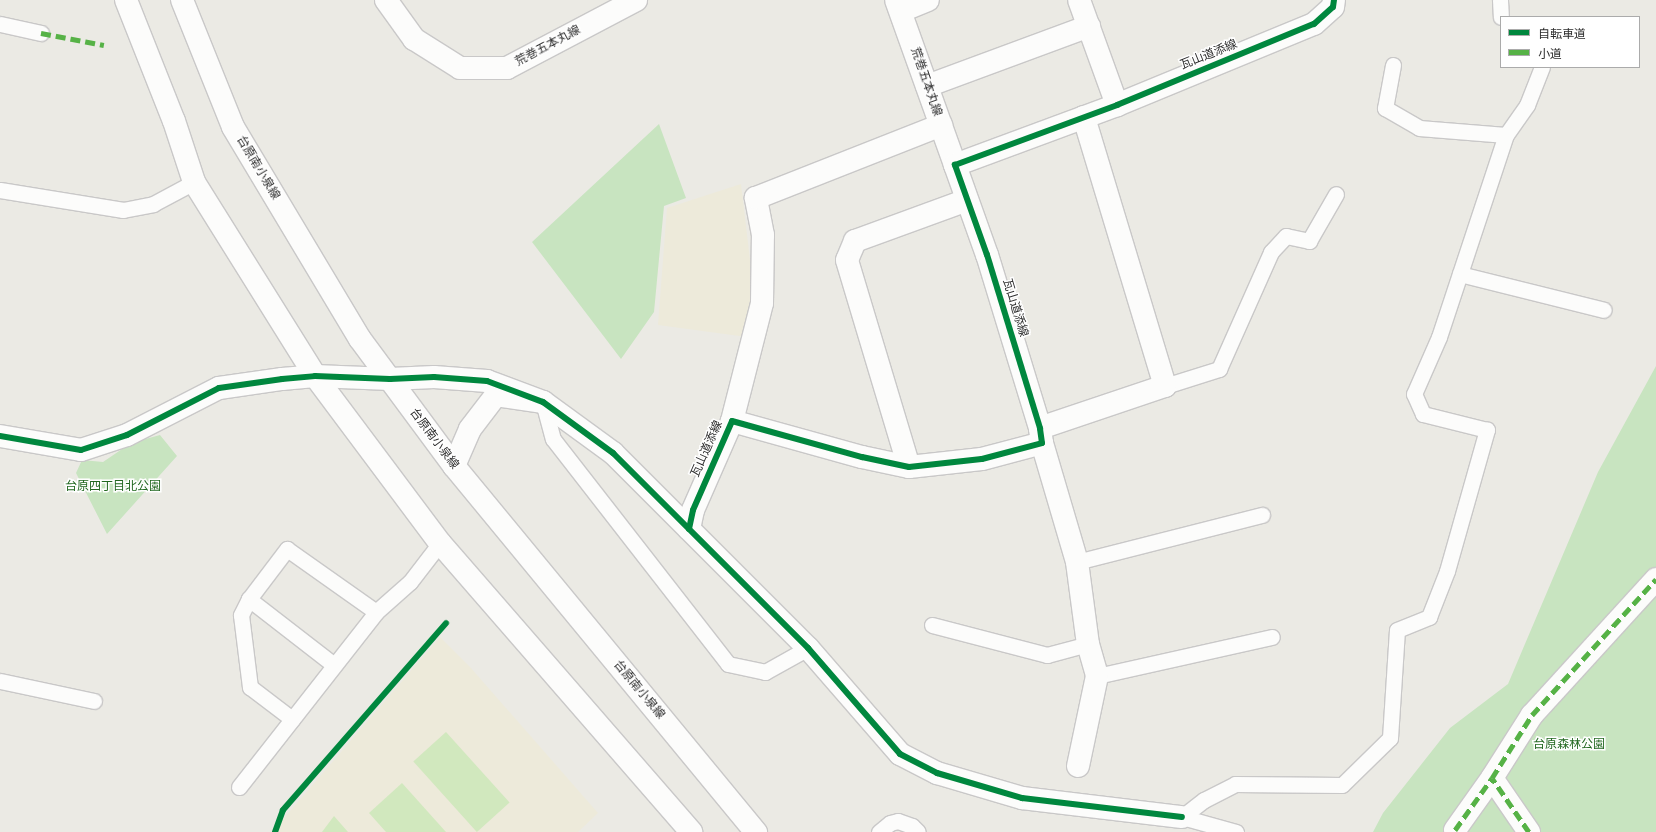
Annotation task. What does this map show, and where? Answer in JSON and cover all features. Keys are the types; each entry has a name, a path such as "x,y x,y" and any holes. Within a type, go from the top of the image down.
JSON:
{"street":[{"path":"126,0 174,121 194,182 315,376 440,543 692,832"},
{"name":"台原南小泉線","path":"182,0 234,127 360,338 454,466 756,832"},
{"name":"荒巻五本丸線","path":"386,0 414,39 460,68 507,68 636,0"},
{"path":"899,6 928,0"},
{"name":"瓦山道添線","path":"690,529 693,510 732,421 862,457 909,467 982,460 1041,435 955,165 1117,105 1314,24 1333,7 1334,0"},
{"path":"1082,1 1089,26 1117,105"},
{"name":"荒巻五本丸線","path":"899,6 955,165"},
{"path":"927,86 1089,26"},
{"path":"1078,766 1097,676 1088,644 1077,562 1041,435 1164,386 1084,117"},
{"path":"732,421 762,304 763,235 756,198 941,125"},
{"path":"909,467 847,260 855,241 967,200"},
{"path":"0,436 81,450 127,435 219,388 315,376 390,379 434,377 487,382 543,402 613,453 808,648 900,754 937,773 1022,798 1182,817"},
{"path":"454,466 470,429 496,395 543,402"},
{"path":"1455,830 1492,778 1532,715 1656,579"},
{"path":"1492,778 1529,832"}],"lane":[{"path":"1500,0 1501,16"},
{"path":"0,24 41,33"},
{"path":"1393,65 1385,108 1419,128 1506,135"},
{"path":"1182,817 1204,800 1235,784 1342,785 1390,738 1397,630 1429,617 1447,572 1487,430 1423,414 1414,394 1439,337 1506,135 1528,104 1542,68"},
{"path":"0,190 122,210 153,204 194,182"},
{"path":"1164,386 1218,369 1271,252 1286,236 1309,241 1336,194"},
{"path":"1460,274 1604,310"},
{"path":"543,402 553,439 728,664 765,672 808,648"},
{"path":"1077,562 1262,515"},
{"path":"239,787 376,612 410,582 440,543"},
{"path":"292,719 250,687 241,615 249,599 287,549 376,612"},
{"path":"249,599 334,665"},
{"path":"932,625 1047,655 1088,644"},
{"path":"1097,676 1272,637"},
{"path":"0,681 94,701"},
{"path":"1182,817 1236,832"},
{"path":"878,832 890,823 898,821 912,826 918,832"}],"shaded area":[{"path":"741,184 755,302 747,337 658,325 667,208"},
{"path":"440,637 470,667 598,813 578,832 272,832"}],"green space":[{"path":"659,124 686,198 664,206 654,312 621,359 532,242"},
{"name":"台原森林公園","path":"1656,366 1656,832 1373,832 1383,813 1450,728 1508,684 1598,472"},
{"name":"台原四丁目北公園","path":"160,435 177,456 107,534 76,473 82,460 103,462 131,443"},
{"path":"446,732 510,803 477,832 413,761"},
{"path":"402,783 446,832 386,832 369,813"},
{"path":"334,816 348,832 322,832"}],"marked path":[{"path":"41,33 104,45"},
{"path":"1529,832 1492,778 1532,715 1656,579"},
{"path":"1455,830 1492,778"}],"cycle path":[{"path":"689,529 693,510 732,421 862,457 909,467 982,459 1042,443 1040,428 987,255 955,165 1117,105 1314,24 1333,7 1334,0"},
{"path":"0,436 81,450 127,435 219,388 282,379 315,376 390,379 434,377 487,381 543,402 613,453 808,648 900,754 937,773 1022,798 1182,817"},
{"path":"275,832 283,810 446,623"}]}
